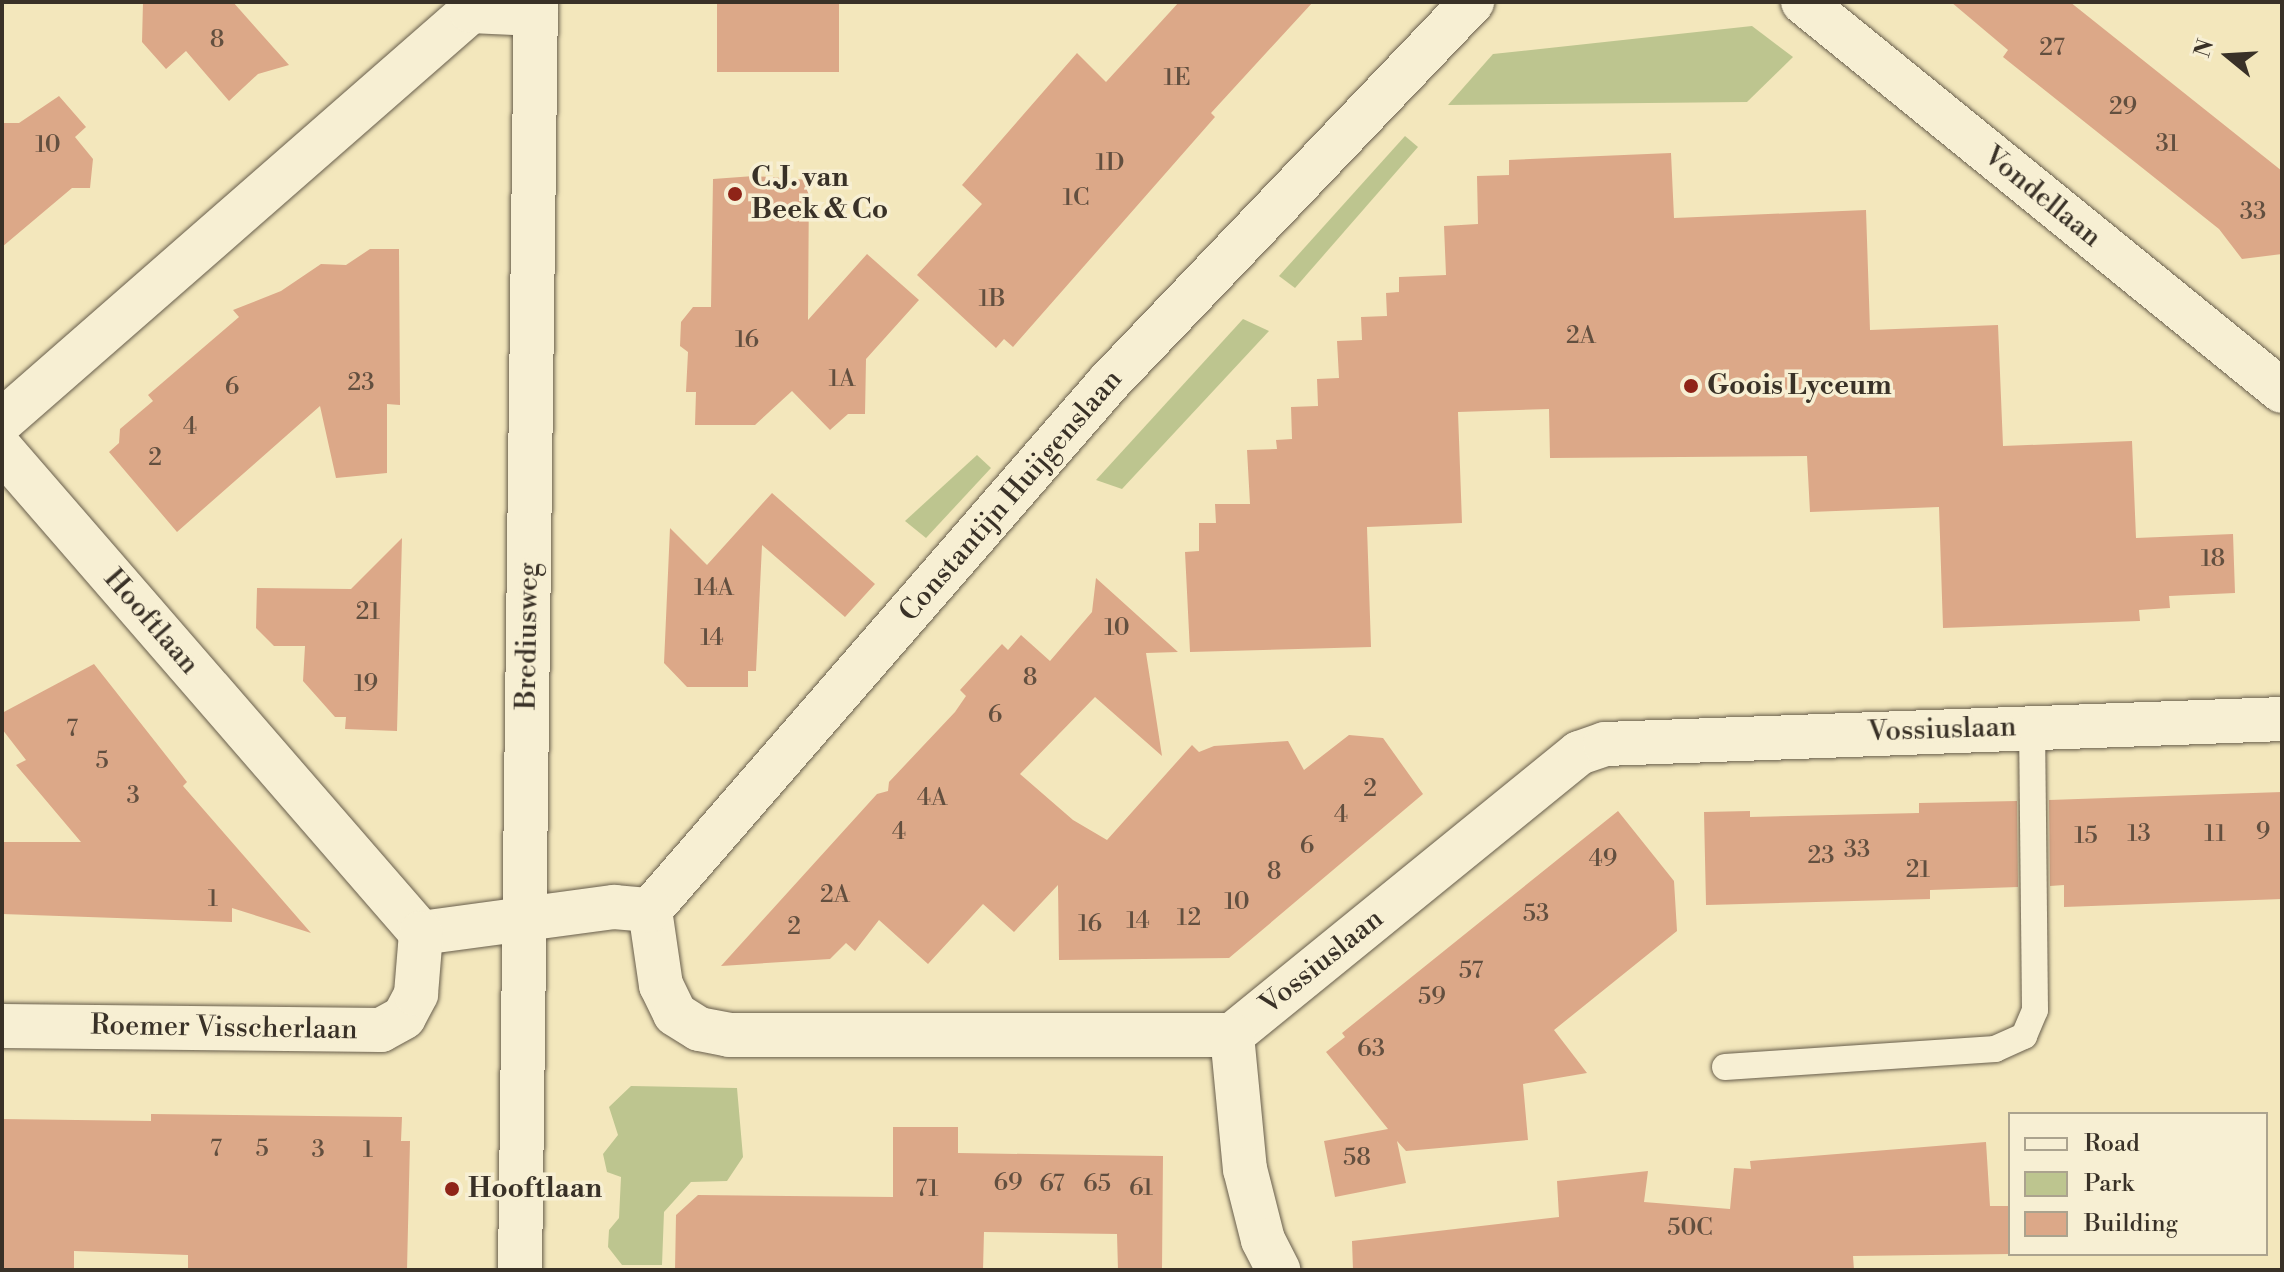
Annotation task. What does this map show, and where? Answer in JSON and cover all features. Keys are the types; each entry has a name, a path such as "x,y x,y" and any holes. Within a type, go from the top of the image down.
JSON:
{"street":[{"name":"Constantijn Huijgenslaan","path":"650,910 1109,382 1472,2"},
{"name":"Vondellaan","path":"1803,2 2282,391"},
{"path":"2,421 471,11 536,8"},
{"name":"Brediusweg","path":"520,1270 536,8"},
{"name":"Hooftlaan","path":"2,450 421,933"},
{"name":"Vossiuslaan","path":"650,910 661,985 675,1014 699,1029 729,1035 1232,1035 1579,753 1605,744 2282,719"},
{"path":"421,933 524,922 614,907 650,910"},
{"name":"Roemer Visscherlaan","path":"2,1026 381,1030 404,1017 416,994 421,933"},
{"path":"1232,1035 1245,1169 1263,1240 1278,1270"}],"lane":[{"name":"Vossiuslaan","path":"1725,1067 1995,1049 2024,1036 2035,1010 2032,727"}],"green space":[{"path":"1752,26 1793,57 1747,102 1448,105 1493,54"},
{"path":"1405,136 1418,147 1295,288 1279,276"},
{"path":"1243,319 1269,331 1122,489 1096,480"},
{"path":"977,455 991,468 926,538 905,521"},
{"path":"631,1086 737,1088 743,1157 727,1181 691,1182 664,1212 662,1265 622,1265 608,1247 609,1230 619,1218 621,1177 607,1172 603,1154 618,1135 609,1107"}],"building":[{"path":"143,2 233,2 289,65 258,74 229,101 186,51 166,69 142,42"},
{"path":"717,2 839,2 839,72 717,72"},
{"path":"1179,2 1313,2 1211,113 1215,117 1013,347 1004,339 996,348 917,275 982,204 962,185 1077,53 1106,82"},
{"path":"1951,2 2070,2 2282,171 2282,254 2242,259 2219,229 2003,57 2008,50"},
{"path":"59,96 86,127 75,137 93,159 90,188 72,188 2,247 2,123 19,123"},
{"path":"1671,153 1674,218 1866,210 1870,330 1998,325 2003,446 2132,441 2136,538 2233,534 2235,593 2169,596 2170,608 2139,610 2140,621 1943,628 1939,507 1810,512 1807,456 1550,458 1549,409 1458,412 1462,523 1367,527 1371,647 1190,652 1185,552 1199,551 1199,523 1216,523 1215,504 1250,504 1247,450 1277,449 1276,440 1292,439 1291,407 1318,406 1317,379 1339,378 1337,341 1362,340 1361,317 1387,316 1386,293 1399,292 1399,277 1446,275 1444,226 1478,224 1477,176 1509,175 1509,160"},
{"path":"754,176 809,180 808,320 867,254 919,300 866,359 865,414 848,414 830,430 792,391 755,425 695,425 696,392 686,392 688,352 680,346 681,322 693,307 711,307 713,179"},
{"path":"370,249 399,249 400,405 387,404 387,473 336,478 320,406 177,532 109,452 119,443 120,429 153,401 148,395 239,317 233,310 281,291 321,264 346,265"},
{"path":"772,493 875,584 845,617 762,545 756,671 748,671 748,687 687,687 664,663 670,528 707,565"},
{"path":"402,538 397,731 345,729 346,717 335,717 303,681 305,646 274,646 256,628 257,588 351,589"},
{"path":"1096,578 1178,652 1146,653 1162,756 1095,697 1020,774 1073,820 1107,840 1192,745 1199,752 1214,746 1288,741 1304,770 1349,735 1383,738 1423,794 1229,958 1059,960 1058,885 1014,932 983,904 928,964 879,920 855,951 846,943 830,959 721,966 877,794 888,791 889,782 955,712 966,696 960,690 1002,644 1008,650 1021,635 1050,661 1092,612"},
{"path":"94,664 187,782 183,786 311,933 232,908 232,922 2,914 2,842 81,842 16,765 26,760 2,729 2,713"},
{"path":"2282,792 2282,899 2064,907 2064,885 2050,886 2049,800"},
{"path":"2017,801 2018,887 1930,890 1930,899 1706,905 1704,812 1750,811 1750,817 1919,813 1919,803"},
{"path":"1618,811 1674,881 1677,931 1554,1030 1587,1073 1523,1084 1528,1140 1406,1151 1397,1141 1406,1183 1335,1197 1324,1141 1388,1129 1326,1052 1345,1037 1342,1033"},
{"path":"151,1114 402,1117 401,1141 410,1141 407,1270 188,1270 188,1255 74,1251 74,1270 2,1270 2,1119 151,1121"},
{"path":"893,1127 958,1127 958,1153 1163,1156 1162,1270 1118,1270 1117,1234 984,1232 983,1270 675,1270 676,1215 698,1195 893,1197"},
{"path":"1986,1142 1990,1206 2008,1206 2008,1254 1853,1256 1854,1270 1353,1270 1352,1241 1559,1217 1557,1181 1648,1171 1644,1202 1730,1209 1734,1168 1751,1169 1750,1161"}],"place":[{"name":"C.J. van Beek & Co","path":"735,194"},
{"name":"Goois Lyceum","path":"1691,386"},
{"name":"Hooftlaan","path":"452,1189"}]}
